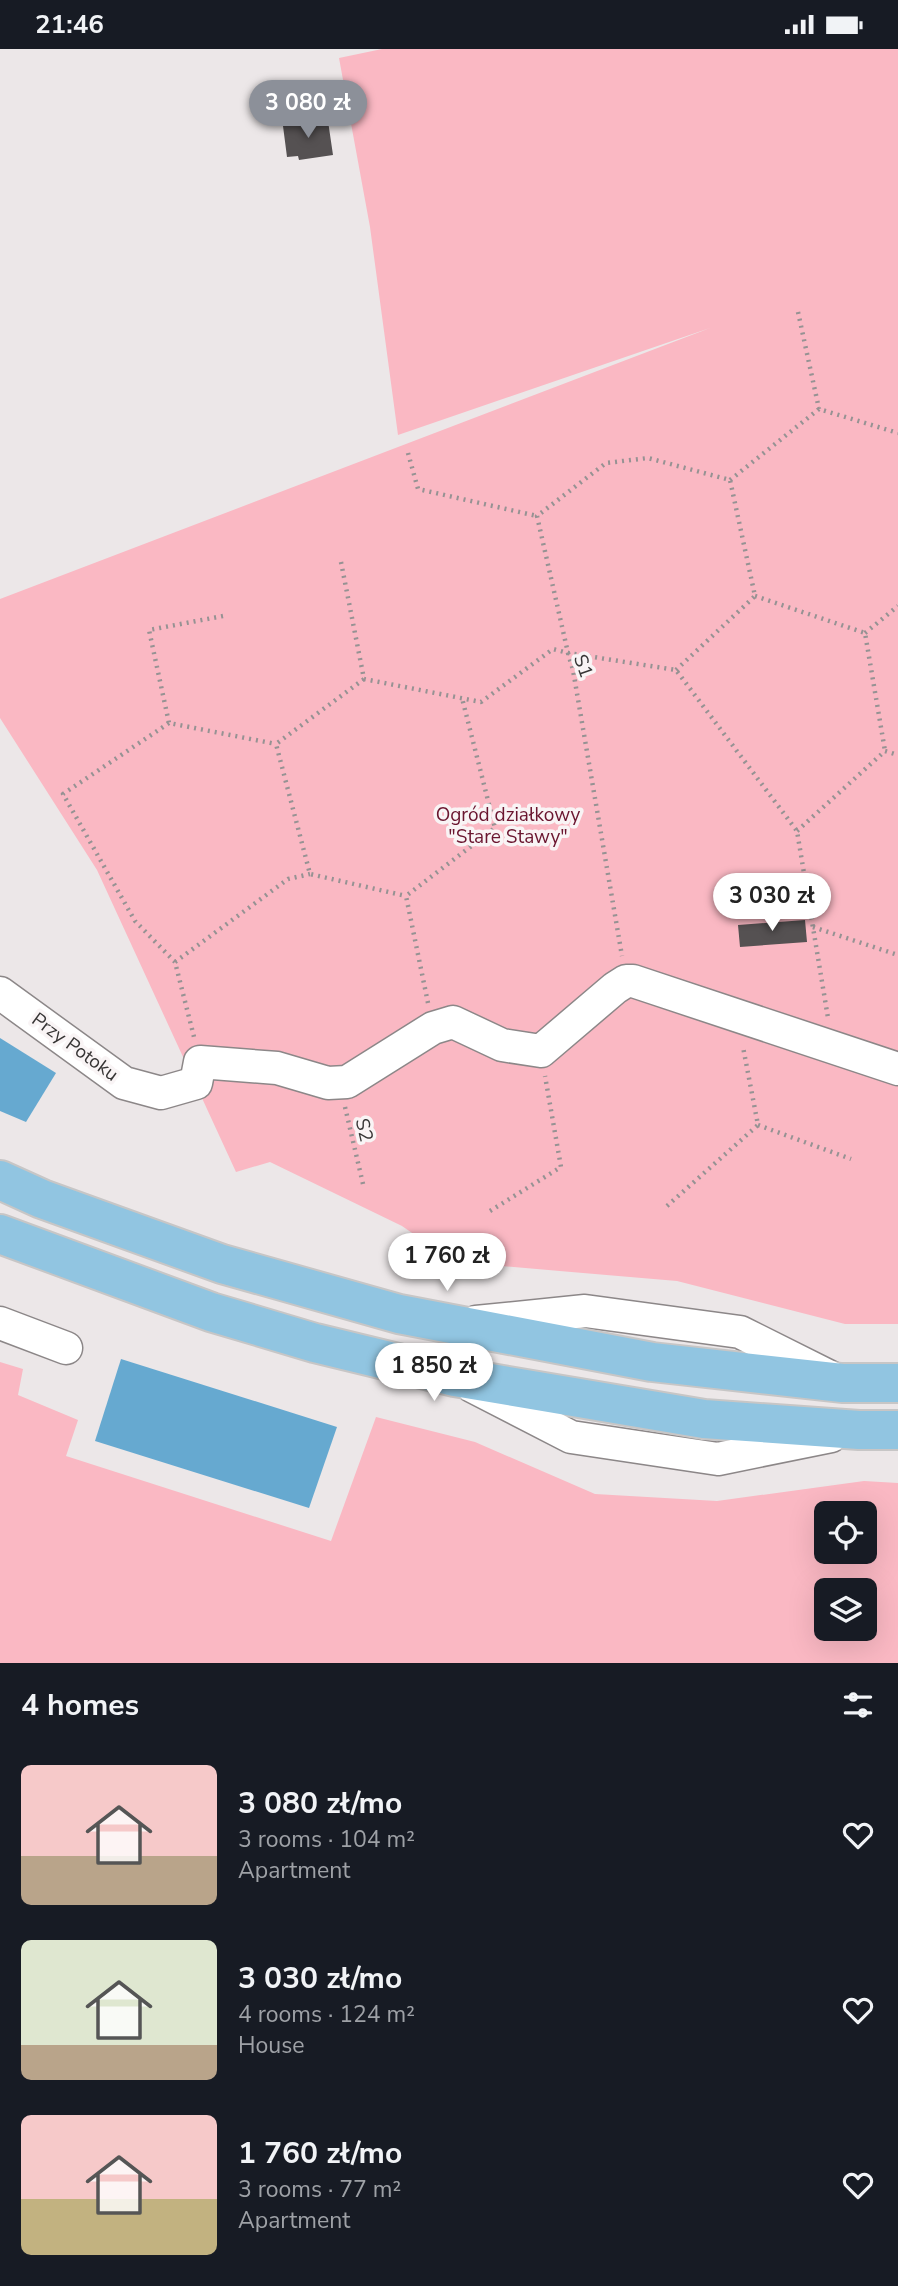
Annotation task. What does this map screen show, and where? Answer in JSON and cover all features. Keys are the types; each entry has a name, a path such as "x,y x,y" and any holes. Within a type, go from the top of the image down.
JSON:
{"main road":[{"path":"0,1180 42,1199 222,1264 399,1314 652,1362 842,1383 898,1383"},
{"path":"0,1234 211,1312 315,1343 455,1377 705,1419 859,1430 898,1430"}],"lane":[{"path":"198,1073 277,1068 328,1083 347,1082 433,1028 453,1022 502,1045 541,1051 626,981 633,981 898,1069"},
{"name":"Przy Potoku","path":"0,993 124,1083 161,1093 198,1073"},
{"path":"0,1323 66,1348"}],"path":[{"path":"798,313 819,409"},
{"path":"819,409 898,433"},
{"path":"730,480 819,409"},
{"path":"408,453 418,489 537,516"},
{"path":"537,516 606,463 648,458 730,480"},
{"path":"730,480 755,596"},
{"path":"537,516 568,653 676,670 797,831 833,1047"},
{"path":"198,1073 175,962 135,921 63,794 169,723 276,744 364,679 341,562"},
{"path":"755,596 865,633"},
{"path":"676,670 755,596"},
{"path":"865,633 898,606"},
{"path":"169,723 149,631 223,617"},
{"path":"865,633 885,751"},
{"name":"S1","path":"364,679 481,702 553,649 568,653 626,981"},
{"path":"406,896 495,828 462,698"},
{"path":"276,744 310,874"},
{"path":"885,751 898,755"},
{"path":"797,831 885,751"},
{"path":"175,962 288,879 310,874 406,896"},
{"path":"406,896 433,1028"},
{"path":"813,927 898,955"},
{"path":"737,1015 758,1125"},
{"path":"490,1212 561,1167 541,1051"},
{"name":"S2","path":"339,1083 363,1184"},
{"path":"758,1125 851,1159"},
{"path":"667,1206 758,1125"}],"green space":[{"name":"Ogród działkowy \"Stare Stawy\"","path":"382,49 898,49 898,1324 845,1324 677,1281 454,1262 402,1226 270,1162 236,1172 97,870 0,718 0,599 710,328 398,435 370,227 339,58"},
{"path":"0,1362 23,1369 18,1395 78,1420 66,1456 331,1541 376,1417 475,1442 595,1494 717,1501 864,1481 898,1483 898,1663 0,1663"}],"water":[{"path":"0,1038 56,1073 26,1122 0,1111"},
{"path":"121,1359 337,1427 309,1508 95,1441"}],"building":[{"path":"328,121 333,155 299,160 298,156 287,157 283,126"},
{"path":"805,920 807,942 740,947 738,925"}]}
